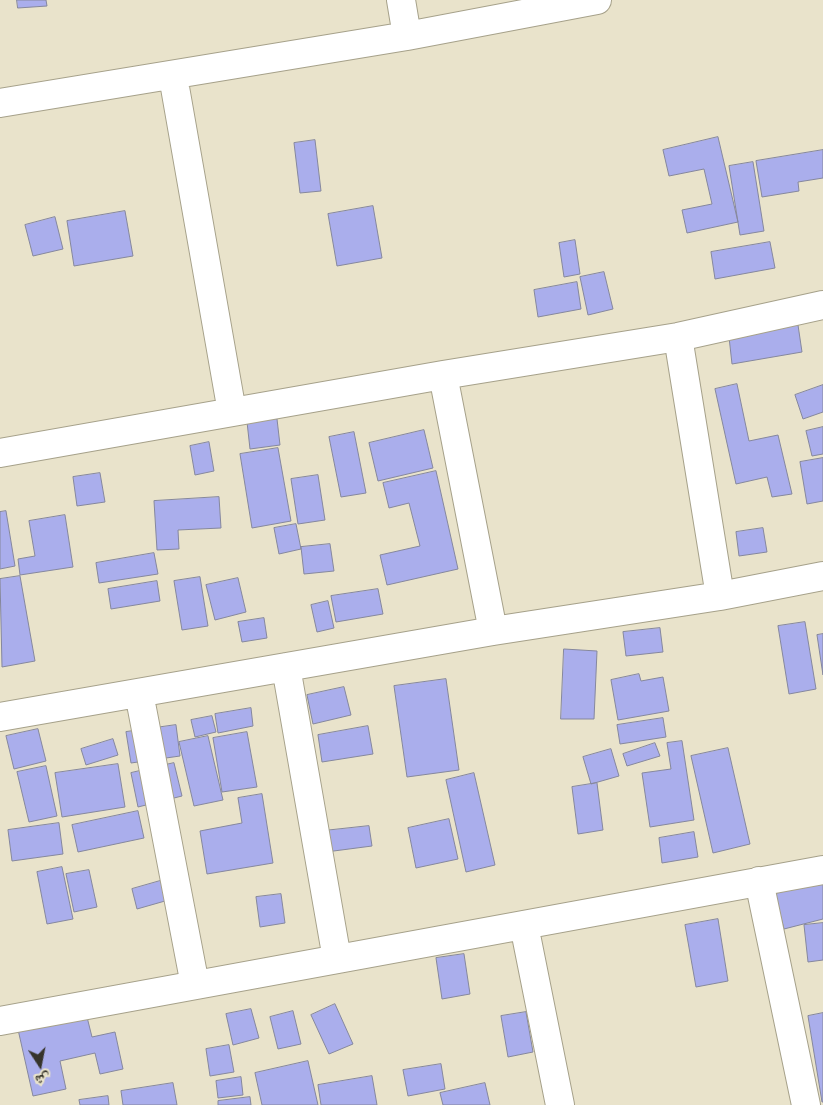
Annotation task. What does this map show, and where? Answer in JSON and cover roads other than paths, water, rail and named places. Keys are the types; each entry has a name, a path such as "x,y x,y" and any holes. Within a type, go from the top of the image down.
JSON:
{"street":[{"path":"401,0 407,36"},
{"path":"0,103 407,36 597,0"},
{"path":"173,76 232,412"},
{"path":"0,452 443,375 678,337 823,305"},
{"path":"678,337 720,596"},
{"path":"443,375 493,631"},
{"path":"0,717 493,631 720,596 823,576"},
{"path":"286,667 336,959"},
{"path":"139,693 195,985"},
{"path":"0,1020 823,870"},
{"path":"758,881 806,1105"},
{"path":"524,925 560,1105"}]}
